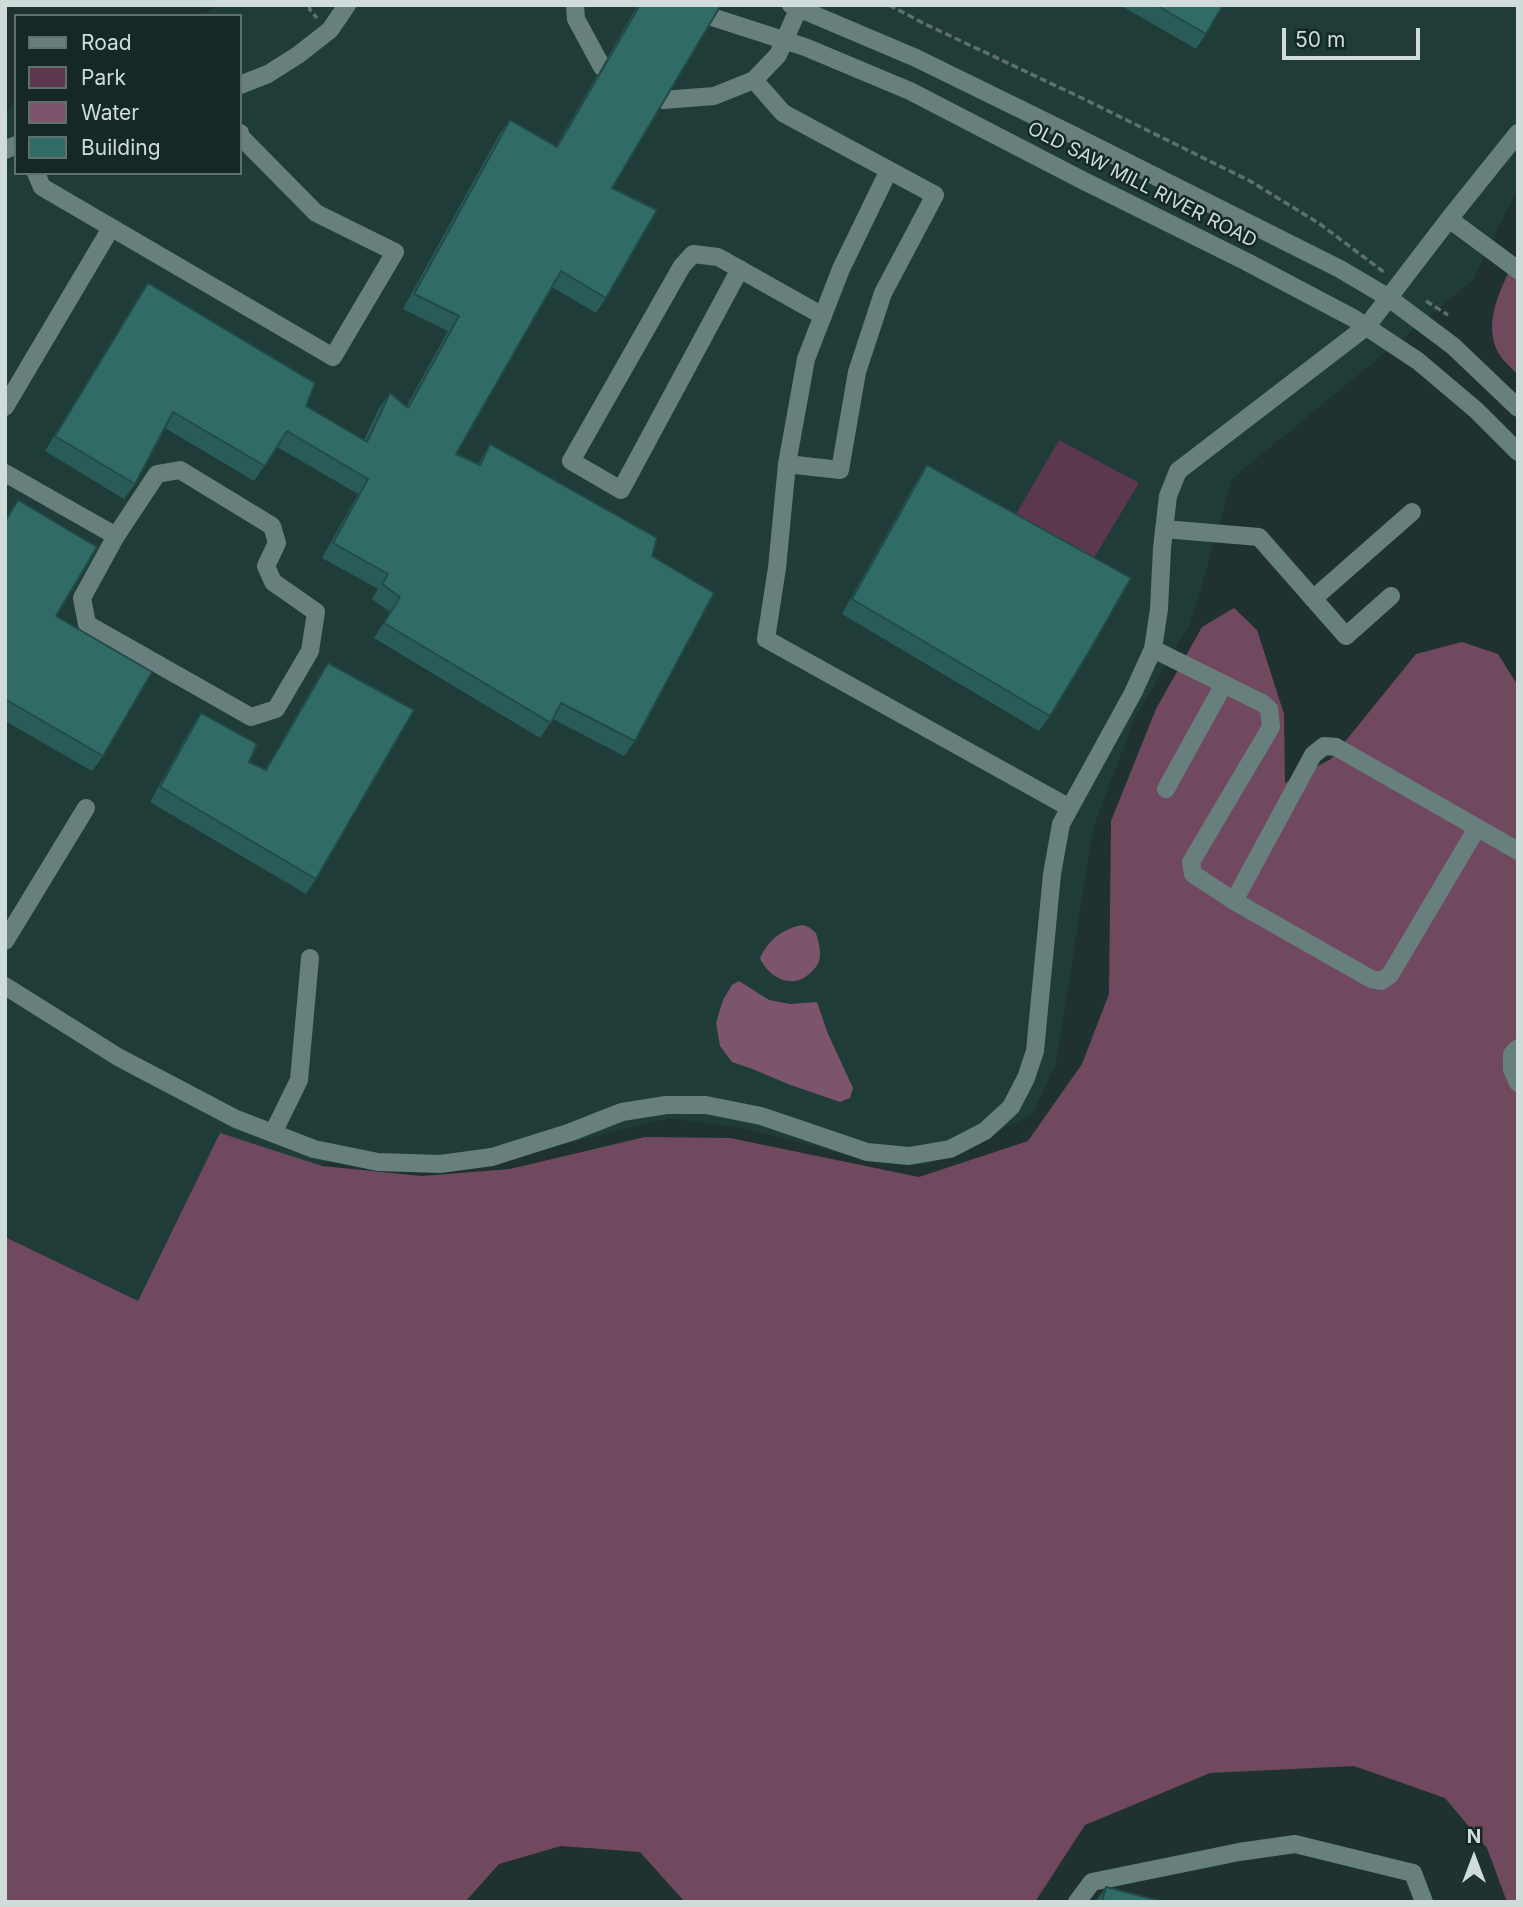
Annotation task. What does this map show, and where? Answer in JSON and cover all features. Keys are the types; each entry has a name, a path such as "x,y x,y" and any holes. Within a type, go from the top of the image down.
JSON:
{"street":[{"path":"242,84 268,74 298,55 330,30 347,5"},
{"path":"575,5 576,19 602,67"},
{"path":"663,100 714,96 754,80 778,55 797,6"},
{"name":"OLD SAW MILL RIVER ROAD","path":"797,6 916,58 1340,270 1394,291 1518,408"},
{"name":"OLD SAW MILL RIVER ROAD","path":"712,16 785,40 910,91 1247,261 1367,326 1418,361 1476,410 1518,452"},
{"path":"754,80 783,113 935,195 883,293 857,372 840,470 787,464"},
{"path":"5,986 118,1057 236,1119 314,1149 378,1162 440,1164 492,1157 571,1132 622,1112 666,1105 706,1105 761,1116 867,1152 909,1156 950,1149 985,1131 1011,1107 1026,1078 1035,1051 1052,874 1061,824 1133,693 1153,649 1168,496 1178,471 1367,326 1518,133"},
{"path":"37,175 42,187 332,357 395,252 316,212 242,139"},
{"path":"889,170 841,270 806,359 787,464 777,568 766,639 1070,808"},
{"path":"1449,219 1517,267"},
{"path":"5,407 111,228"},
{"path":"740,270 621,490 571,461 682,266 693,254 718,257 823,316"},
{"path":"180,470 272,526 276,543 266,566 273,582 316,612 310,651 276,709 251,717 87,624 82,598 116,536 157,474 180,470"},
{"path":"5,473 116,536"},
{"path":"1313,599 1412,512"},
{"path":"1164,530 1259,537 1346,636 1391,596"},
{"path":"1153,649 1262,703 1269,709 1271,727 1191,862 1193,874 1234,901 1371,979 1381,981 1390,975 1477,828"},
{"path":"1166,789 1224,684"},
{"path":"1234,901 1313,755 1324,746 1336,747 1518,851"},
{"path":"5,941 86,808"},
{"path":"273,1133 299,1080 310,958"},
{"path":"1518,1048 1512,1054 1512,1069 1518,1083"},
{"path":"1077,1902 1092,1882 1239,1852 1295,1844 1413,1873 1424,1902"}],"path":[{"path":"889,5 1250,181 1320,223 1394,291 1448,315"}],"shaded area":[{"path":"223,5 1518,5 1518,188 1473,280 1232,479 1191,622 1135,718 1093,828 1056,1064 1032,1115 925,1165 845,1155 747,1129 669,1118 537,1151 327,1160 300,1190 5,1407 5,114 14,104 14,175 242,175 242,14 203,14"},
{"path":"1518,252 1518,375 1499,354 1492,328 1496,302"},
{"path":"1234,608 1257,630 1284,714 1285,783 1331,759 1416,654 1462,642 1498,654 1518,686 1518,1902 1507,1902 1487,1848 1445,1798 1354,1766 1210,1773 1085,1825 1035,1902 685,1902 640,1852 561,1846 499,1864 465,1902 5,1902 5,1237 138,1301 220,1133 322,1166 422,1176 510,1169 645,1137 730,1138 919,1177 1028,1141 1082,1064 1109,994 1111,821 1156,709 1202,627"}],"green space":[{"path":"1059,440 1139,483 1083,576 1005,533"}],"water":[{"path":"802,925 816,933 820,958 812,971 802,979 781,979 769,971 760,958 776,936"},
{"path":"739,981 769,1000 790,1004 817,1002 828,1034 853,1088 850,1098 840,1102 732,1062 720,1046 716,1023 723,1000 732,985"}],"building":[{"path":"640,5 721,5 612,188 657,210 606,298 561,271 456,454 480,465 490,444 657,538 652,556 714,593 635,741 561,703 551,723 384,623 400,597 382,584 388,574 333,543 368,479 287,431 265,466 173,412 135,484 55,436 148,283 315,383 306,406 367,442 390,393 408,408 459,316 414,294 510,120 557,147"},
{"path":"1156,5 1223,5 1206,34"},
{"path":"927,465 1131,578 1050,716 852,599"},
{"path":"18,500 97,547 56,616 152,672 103,756 5,699 5,522"},
{"path":"328,663 414,710 316,879 160,787 201,713 257,744 249,762 266,770"},
{"path":"1106,1887 1164,1902 1102,1902"}]}
